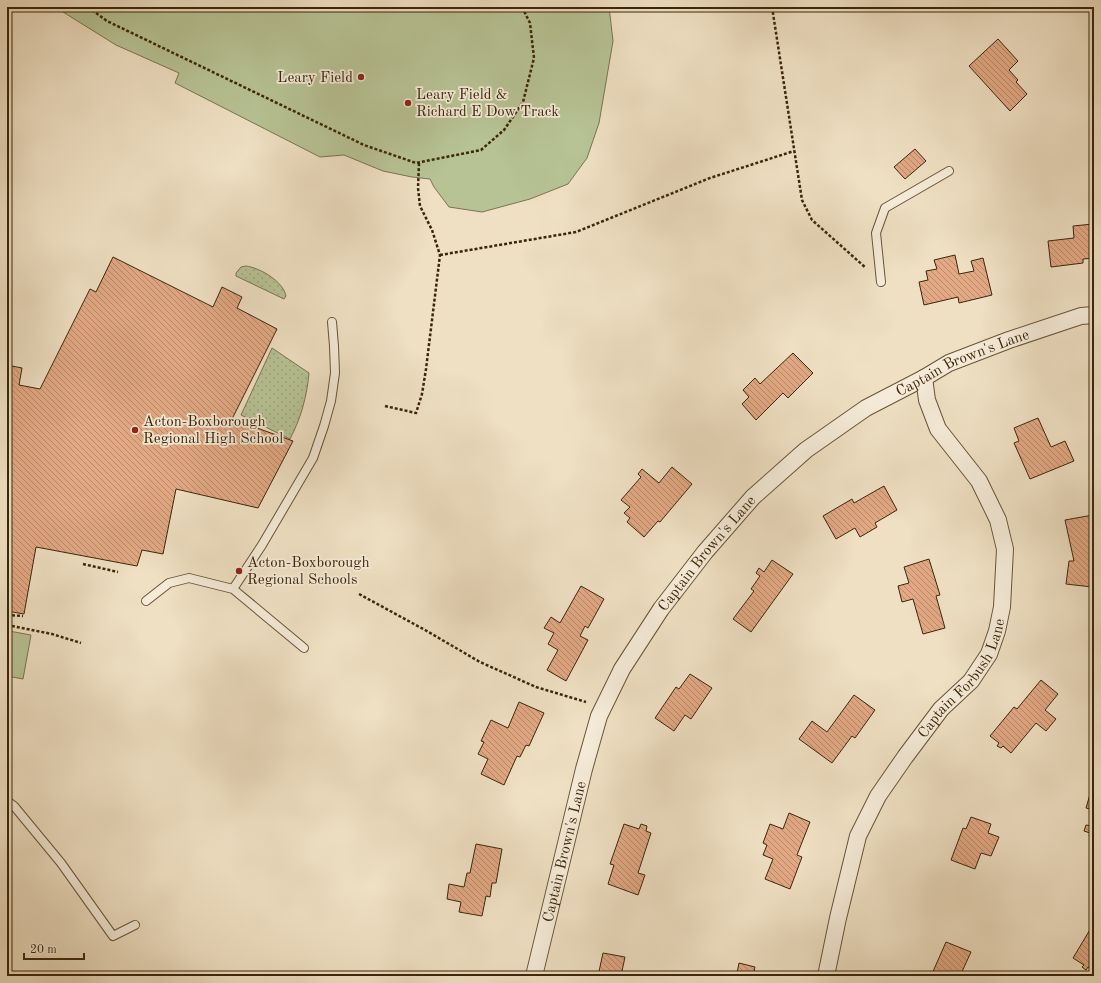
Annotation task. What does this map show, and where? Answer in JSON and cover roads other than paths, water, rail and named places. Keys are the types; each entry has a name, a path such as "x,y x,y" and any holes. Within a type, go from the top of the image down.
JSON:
{"street":[{"name":"Captain Brown's Lane","path":"534,976 584,769 599,716 622,670 661,610 705,552 753,497 806,450 866,408 956,360 1009,340 1081,316 1094,314"},
{"name":"Captain Forbush Lane","path":"826,976 838,918 858,836 878,796 905,757 941,709 971,681 989,654 997,631 1002,607 1005,550 998,520 979,481 938,429 927,400 924,378"}],"lane":[{"path":"881,282 876,233 885,208 949,171"},
{"path":"233,589 252,562 313,458 331,401 335,373 332,322"},
{"path":"146,600 169,583 189,578 233,589 304,648"},
{"path":"7,801 14,806 61,863 113,936 135,925"}],"place":[{"name":"Leary Field","path":"361,77"},
{"name":"Leary Field & Richard E Dow Track","path":"408,103"},
{"name":"Acton-Boxborough Regional High School","path":"135,430"},
{"name":"Acton-Boxborough Regional Schools","path":"239,571"}]}
